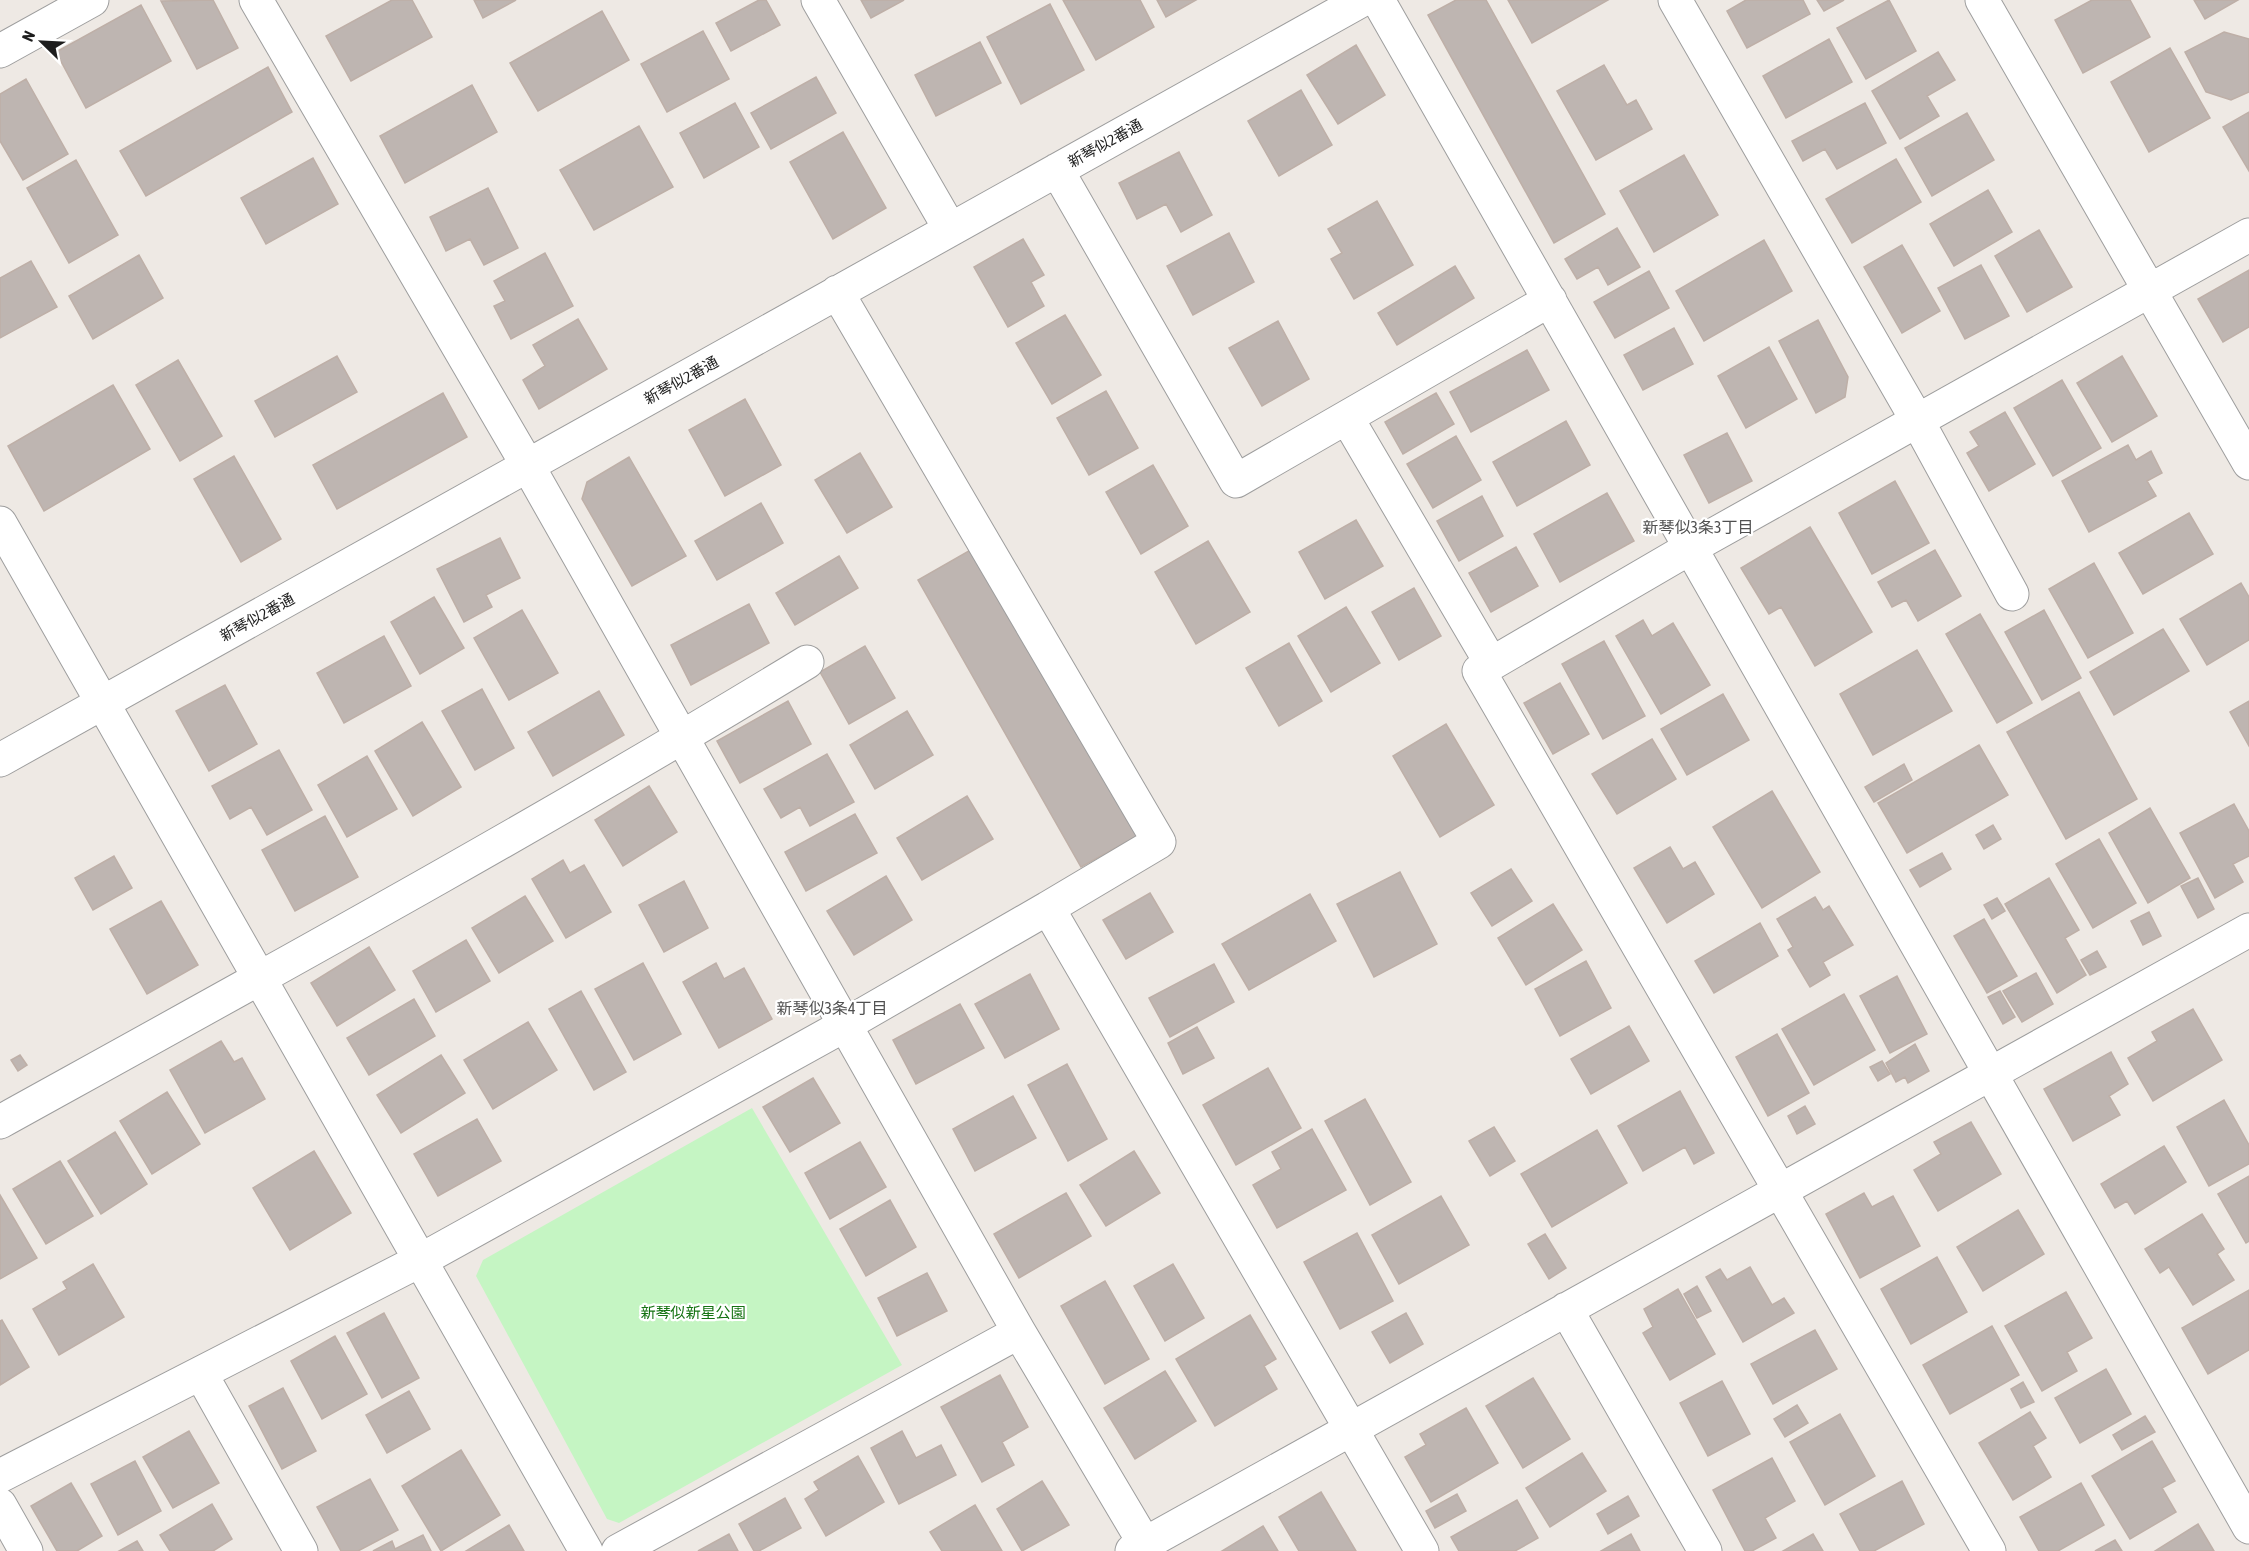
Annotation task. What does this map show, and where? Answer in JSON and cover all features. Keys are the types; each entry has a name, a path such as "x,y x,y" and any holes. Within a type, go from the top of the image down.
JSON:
{"street":[{"path":"3,43 92,0"},
{"path":"256,0 528,466 1142,1549 1566,1309 2249,930"},
{"path":"818,0 950,230"},
{"name":"新琴似2番通","path":"0,760 1362,0"},
{"path":"1378,0 2249,1527"},
{"path":"1675,0 1917,420 2012,594"},
{"path":"1982,0 2249,463"},
{"path":"1057,170 1236,481 1550,300"},
{"path":"1989,1551 1479,671 1690,548 2151,292 2249,235"},
{"path":"0,1476 421,1260 845,1025 1159,842 837,292"},
{"path":"1347,418 1491,663"},
{"path":"0,523 586,1551"},
{"path":"0,1122 261,978 682,739 807,662"},
{"path":"1048,908 1422,1551"},
{"path":"1566,1309 1705,1551"},
{"path":"618,1551 1019,1332"},
{"path":"201,1374 301,1551"},
{"path":"0,1504 26,1551"}],"green space":[{"name":"新琴似新星公園","path":"752,1108 902,1365 619,1523 607,1519 476,1276 483,1260"}],"building":[{"path":"213,0 238,48 197,69 161,1"},
{"path":"392,0 412,0 432,37 351,81 326,36"},
{"path":"474,0 516,0 483,18"},
{"path":"759,0 766,0 780,25 731,51 716,23"},
{"path":"861,0 904,0 871,18"},
{"path":"1063,0 1140,0 1154,27 1096,60"},
{"path":"1157,0 1196,0 1166,17"},
{"path":"1456,0 1486,0 1605,214 1554,243 1428,15"},
{"path":"1508,0 1608,0 1532,43"},
{"path":"1746,0 1803,0 1810,14 1747,48 1727,11"},
{"path":"1817,0 1844,0 1824,11"},
{"path":"1889,0 1916,51 1866,79 1837,28"},
{"path":"2092,0 2130,0 2150,37 2083,73 2055,20"},
{"path":"2194,0 2238,0 2205,19"},
{"path":"1050,4 1084,70 1021,104 987,37"},
{"path":"141,5 171,61 86,108 56,52"},
{"path":"602,11 629,60 538,111 510,63"},
{"path":"703,31 729,79 667,112 641,64"},
{"path":"2224,32 2249,39 2249,92 2231,100 2206,92 2185,52"},
{"path":"1829,39 1852,82 1786,118 1763,76"},
{"path":"980,42 1001,83 936,116 915,75"},
{"path":"1356,45 1385,95 1338,124 1307,75"},
{"path":"2170,48 2210,118 2149,152 2111,82"},
{"path":"1938,52 1955,80 1927,96 1939,116 1900,139 1872,91"},
{"path":"1604,65 1627,105 1636,100 1652,129 1596,160 1557,91"},
{"path":"268,67 292,112 146,196 120,151"},
{"path":"816,77 836,113 771,149 751,113"},
{"path":"26,79 68,154 23,180 0,141 0,94"},
{"path":"472,85 497,132 405,183 380,136"},
{"path":"1301,90 1332,145 1279,176 1248,121"},
{"path":"735,103 759,147 704,178 680,133"},
{"path":"1865,103 1886,143 1837,169 1825,149 1803,161 1792,141"},
{"path":"2249,112 2249,171 2223,127"},
{"path":"1967,113 1994,160 1932,196 1905,148"},
{"path":"639,126 673,187 594,230 560,170"},
{"path":"843,132 886,208 833,239 790,162"},
{"path":"1179,152 1212,215 1181,232 1166,204 1137,219 1119,183"},
{"path":"1684,155 1718,215 1654,252 1620,191"},
{"path":"313,158 338,204 266,244 241,198"},
{"path":"1896,159 1921,202 1852,243 1826,199"},
{"path":"76,160 118,235 69,263 27,188"},
{"path":"488,188 518,248 484,265 470,239 446,251 430,217"},
{"path":"1988,190 2012,232 1954,266 1930,224"},
{"path":"1377,201 1413,265 1354,299 1331,259 1342,253 1328,229"},
{"path":"1617,228 1640,267 1608,285 1598,267 1577,279 1565,259"},
{"path":"2039,230 2072,287 2027,312 1995,256"},
{"path":"1229,233 1254,282 1193,315 1167,266"},
{"path":"1023,239 1044,275 1031,282 1044,306 1008,327 974,267"},
{"path":"1764,240 1792,291 1704,341 1676,291"},
{"path":"1902,245 1940,311 1902,333 1864,267"},
{"path":"545,253 573,306 511,339 494,306 505,301 494,281"},
{"path":"139,255 163,298 93,339 69,296"},
{"path":"31,261 57,307 0,338 0,278"},
{"path":"1981,265 2009,316 1965,339 1938,288"},
{"path":"1455,266 1474,298 1397,345 1378,313"},
{"path":"2249,270 2249,327 2223,342 2198,299"},
{"path":"1649,271 1669,308 1615,338 1594,302"},
{"path":"1065,315 1101,375 1052,404 1016,343"},
{"path":"578,319 607,369 539,409 523,380 545,366 533,345"},
{"path":"1818,320 1848,377 1845,397 1816,413 1779,341"},
{"path":"1278,321 1309,379 1262,406 1229,348"},
{"path":"1674,328 1693,364 1643,390 1624,355"},
{"path":"1769,347 1797,399 1746,428 1718,376"},
{"path":"1527,350 1549,390 1471,432 1450,392"},
{"path":"337,356 357,392 275,437 255,401"},
{"path":"2122,356 2157,416 2112,442 2077,383"},
{"path":"178,360 222,436 180,461 136,385"},
{"path":"2062,380 2101,448 2053,476 2014,408"},
{"path":"113,385 150,449 44,511 8,446"},
{"path":"1106,391 1138,448 1089,475 1057,418"},
{"path":"443,393 467,437 337,509 313,465"},
{"path":"1436,393 1454,424 1403,454 1385,422"},
{"path":"745,399 781,465 725,496 689,430"},
{"path":"2005,412 2035,464 1989,491 1967,453 1979,446 1970,432"},
{"path":"1566,421 1590,465 1517,506 1493,462"},
{"path":"1727,433 1752,481 1709,503 1684,455"},
{"path":"1456,436 1481,480 1433,508 1407,464"},
{"path":"2128,445 2136,460 2151,451 2162,473 2147,481 2156,496 2089,532 2062,481"},
{"path":"860,453 892,507 847,533 815,480"},
{"path":"234,456 281,539 241,562 194,479"},
{"path":"629,457 686,556 632,586 582,499 587,482"},
{"path":"1153,465 1188,526 1141,554 1106,492"},
{"path":"1895,481 1929,543 1872,574 1839,513"},
{"path":"1607,493 1634,541 1560,582 1534,534"},
{"path":"1482,496 1503,536 1459,561 1437,521"},
{"path":"761,503 783,543 717,580 695,541"},
{"path":"2189,513 2213,554 2143,594 2119,553"},
{"path":"1356,520 1383,566 1325,599 1299,552"},
{"path":"1810,527 1872,632 1815,666 1781,607 1769,614 1741,568"},
{"path":"500,538 520,578 486,595 492,607 464,622 437,569"},
{"path":"1208,541 1250,612 1196,644 1155,572"},
{"path":"1516,547 1538,586 1491,612 1469,573"},
{"path":"974,548 1137,836 1081,867 918,580"},
{"path":"1935,550 1961,596 1918,621 1906,600 1892,607 1878,582"},
{"path":"839,556 858,588 795,625 776,593"},
{"path":"2094,563 2133,633 2088,658 2049,589"},
{"path":"2241,583 2249,597 2249,640 2207,665 2180,619"},
{"path":"1414,588 1441,636 1399,660 1372,612"},
{"path":"434,597 464,648 420,674 391,622"},
{"path":"749,604 769,643 691,685 671,645"},
{"path":"1346,607 1380,663 1331,692 1298,636"},
{"path":"522,610 558,673 509,700 474,638"},
{"path":"2044,610 2081,678 2042,700 2005,632"},
{"path":"1980,614 2032,703 1997,723 1946,634"},
{"path":"1643,620 1652,636 1673,623 1710,685 1661,714 1616,636"},
{"path":"2163,629 2189,671 2114,715 2090,672"},
{"path":"384,636 411,686 344,723 317,673"},
{"path":"1604,641 1645,716 1603,739 1562,664"},
{"path":"1289,643 1322,701 1279,726 1246,668"},
{"path":"865,646 895,698 849,724 820,672"},
{"path":"1917,650 1952,711 1873,755 1840,694"},
{"path":"1560,683 1589,734 1553,754 1524,703"},
{"path":"225,685 257,744 209,771 176,711"},
{"path":"482,689 514,748 475,770 442,711"},
{"path":"599,691 624,735 553,776 528,732"},
{"path":"2079,692 2137,799 2066,839 2007,732"},
{"path":"1723,694 1749,740 1687,775 1661,729"},
{"path":"788,701 811,744 740,783 717,741"},
{"path":"2249,701 2249,746 2230,712"},
{"path":"907,711 933,755 875,789 850,745"},
{"path":"422,722 461,787 413,816 375,751"},
{"path":"1446,724 1494,805 1440,837 1393,756"},
{"path":"1652,739 1676,779 1617,814 1592,774"},
{"path":"1979,745 2008,795 1907,853 1878,803"},
{"path":"279,750 312,810 267,835 251,807 230,819 212,786"},
{"path":"827,754 854,802 810,826 800,807 781,818 764,789"},
{"path":"367,756 397,809 347,837 318,785"},
{"path":"1904,764 1912,780 1874,802 1865,787"},
{"path":"649,786 677,832 623,866 595,820"},
{"path":"1772,791 1820,872 1762,908 1713,827"},
{"path":"967,796 993,839 922,880 897,838"},
{"path":"2234,804 2249,831 2249,856 2233,864 2243,882 2215,898 2180,833"},
{"path":"2150,808 2190,878 2148,903 2109,833"},
{"path":"855,814 877,853 806,891 785,852"},
{"path":"325,816 358,877 295,911 262,850"},
{"path":"1993,825 2001,839 1984,849 1976,835"},
{"path":"2099,839 2136,903 2093,928 2056,864"},
{"path":"1670,847 1683,869 1695,862 1714,894 1667,923 1634,868"},
{"path":"1942,853 1951,869 1920,887 1910,870"},
{"path":"114,856 132,888 93,910 75,878"},
{"path":"563,860 570,873 584,865 611,912 566,938 532,879"},
{"path":"1511,869 1532,901 1492,926 1471,893"},
{"path":"1400,872 1437,944 1374,977 1337,904"},
{"path":"886,876 912,920 854,955 827,911"},
{"path":"2049,878 2079,930 2065,938 2086,975 2057,993 2005,904"},
{"path":"2198,878 2214,909 2198,918 2181,886"},
{"path":"684,881 708,928 664,952 639,905"},
{"path":"1150,893 1173,932 1126,959 1103,920"},
{"path":"1310,894 1336,941 1249,990 1222,944"},
{"path":"525,896 553,941 499,973 472,928"},
{"path":"1815,897 1823,910 1829,906 1853,945 1823,962 1830,975 1810,987 1788,950 1793,947 1777,919"},
{"path":"1997,898 2005,911 1992,919 1984,905"},
{"path":"161,901 198,965 147,994 110,929"},
{"path":"1553,904 1582,950 1526,985 1498,938"},
{"path":"2149,912 2161,936 2143,945 2131,921"},
{"path":"1984,919 2017,976 1987,993 1954,936"},
{"path":"1760,923 1778,956 1714,993 1695,961"},
{"path":"466,940 490,981 436,1012 413,971"},
{"path":"369,947 395,990 337,1026 311,983"},
{"path":"2097,951 2106,967 2090,975 2081,960"},
{"path":"1586,961 1611,1008 1560,1036 1535,989"},
{"path":"643,963 681,1034 634,1060 595,989"},
{"path":"716,963 724,979 744,968 772,1019 719,1048 683,982"},
{"path":"1214,964 1234,1002 1170,1037 1149,998"},
{"path":"2036,973 2053,1004 2022,1022 2003,991"},
{"path":"1030,974 1059,1029 1005,1058 975,1004"},
{"path":"1897,976 1927,1034 1890,1053 1860,996"},
{"path":"581,991 626,1072 594,1090 549,1009"},
{"path":"2000,991 2015,1017 2003,1024 1988,997"},
{"path":"1844,994 1875,1050 1814,1085 1782,1029"},
{"path":"414,999 435,1036 369,1075 347,1038"},
{"path":"960,1004 984,1048 916,1084 893,1040"},
{"path":"2193,1009 2222,1060 2153,1101 2128,1058 2157,1041 2152,1032"},
{"path":"528,1022 557,1070 493,1109 464,1060"},
{"path":"1629,1026 1649,1061 1591,1094 1571,1059"},
{"path":"1197,1027 1214,1058 1183,1074 1168,1043"},
{"path":"1777,1034 1809,1093 1768,1116 1736,1057"},
{"path":"221,1041 234,1062 242,1058 265,1099 205,1133 170,1070"},
{"path":"1915,1044 1929,1071 1908,1083 1905,1077 1896,1082 1886,1063"},
{"path":"2111,1052 2128,1084 2109,1096 2120,1115 2073,1141 2044,1089"},
{"path":"20,1055 27,1065 18,1071 11,1060"},
{"path":"441,1055 465,1093 401,1133 377,1095"},
{"path":"1882,1061 1890,1074 1878,1081 1870,1067"},
{"path":"1067,1064 1107,1139 1068,1161 1028,1085"},
{"path":"1268,1068 1301,1128 1236,1165 1203,1105"},
{"path":"813,1078 840,1123 790,1152 763,1107"},
{"path":"1680,1091 1714,1153 1694,1164 1685,1147 1643,1171 1618,1126"},
{"path":"167,1092 200,1144 152,1174 120,1121"},
{"path":"1013,1096 1036,1138 975,1171 953,1129"},
{"path":"1365,1099 1411,1182 1370,1205 1325,1121"},
{"path":"2224,1100 2249,1145 2249,1164 2209,1186 2177,1127"},
{"path":"1805,1106 1815,1124 1797,1134 1788,1116"},
{"path":"477,1119 501,1161 438,1196 414,1154"},
{"path":"1971,1122 2001,1174 1938,1211 1914,1170 1941,1154 1934,1142"},
{"path":"1494,1127 1515,1161 1490,1176 1469,1141"},
{"path":"1312,1129 1346,1190 1277,1228 1253,1185 1281,1169 1272,1152"},
{"path":"1597,1130 1627,1183 1552,1227 1521,1174"},
{"path":"115,1132 147,1184 101,1214 68,1161"},
{"path":"860,1142 886,1187 830,1219 805,1173"},
{"path":"2164,1146 2186,1182 2135,1214 2127,1201 2115,1208 2101,1184"},
{"path":"314,1151 351,1213 290,1250 253,1188"},
{"path":"1134,1151 1160,1193 1106,1226 1080,1185"},
{"path":"60,1161 93,1216 46,1244 13,1189"},
{"path":"2249,1176 2249,1241 2246,1243 2218,1194"},
{"path":"1066,1193 1091,1236 1019,1278 994,1234"},
{"path":"1864,1193 1872,1207 1893,1196 1920,1246 1860,1278 1826,1214"},
{"path":"0,1195 37,1258 0,1279"},
{"path":"1441,1196 1469,1245 1399,1284 1372,1235"},
{"path":"890,1200 916,1247 866,1276 840,1229"},
{"path":"2018,1210 2044,1254 1983,1291 1957,1247"},
{"path":"2202,1214 2224,1249 2217,1254 2234,1280 2193,1305 2169,1267 2160,1273 2145,1249"},
{"path":"1357,1233 1393,1301 1340,1329 1304,1262"},
{"path":"1545,1234 1566,1268 1549,1279 1528,1244"},
{"path":"1937,1257 1967,1312 1911,1344 1881,1289"},
{"path":"93,1264 124,1317 59,1355 33,1309 67,1289 63,1282"},
{"path":"1173,1264 1204,1318 1165,1341 1134,1286"},
{"path":"1750,1267 1772,1305 1784,1298 1794,1313 1743,1342 1706,1277 1720,1269 1727,1280"},
{"path":"927,1273 947,1311 897,1336 878,1298"},
{"path":"1105,1281 1149,1359 1105,1384 1061,1306"},
{"path":"1697,1286 1711,1311 1697,1318 1684,1294"},
{"path":"1678,1289 1715,1354 1670,1380 1643,1333 1653,1327 1644,1309"},
{"path":"2249,1290 2249,1350 2208,1374 2182,1328"},
{"path":"2066,1292 2092,1338 2067,1352 2077,1371 2042,1391 2005,1326"},
{"path":"384,1313 419,1378 382,1398 347,1333"},
{"path":"1406,1313 1423,1344 1390,1363 1372,1332"},
{"path":"1250,1315 1276,1359 1264,1366 1277,1389 1215,1426 1176,1359"},
{"path":"2,1320 29,1367 0,1385 0,1321"},
{"path":"1992,1326 2019,1375 1950,1414 1923,1365"},
{"path":"1815,1330 1837,1369 1773,1404 1751,1364"},
{"path":"335,1336 367,1394 322,1419 291,1361"},
{"path":"2106,1369 2131,1414 2080,1443 2055,1398"},
{"path":"1165,1371 1196,1421 1135,1459 1104,1408"},
{"path":"1000,1375 1028,1427 1002,1442 1014,1465 982,1482 941,1407"},
{"path":"1533,1378 1570,1439 1523,1468 1486,1406"},
{"path":"1722,1381 1750,1434 1708,1456 1680,1403"},
{"path":"2023,1382 2034,1402 2021,1408 2011,1389"},
{"path":"283,1388 316,1451 282,1469 249,1406"},
{"path":"409,1391 430,1429 387,1453 366,1415"},
{"path":"1797,1405 1808,1423 1785,1437 1774,1419"},
{"path":"1466,1408 1498,1463 1431,1502 1405,1457 1426,1445 1420,1434"},
{"path":"2030,1412 2046,1438 2033,1446 2051,1477 2013,1500 1979,1443"},
{"path":"1840,1414 1875,1476 1825,1505 1790,1442"},
{"path":"2145,1416 2155,1432 2122,1450 2113,1435"},
{"path":"189,1431 219,1483 173,1508 143,1457"},
{"path":"902,1431 916,1458 941,1445 956,1475 899,1504 871,1448"},
{"path":"2152,1441 2175,1481 2162,1488 2176,1512 2130,1539 2092,1476"},
{"path":"461,1450 500,1515 441,1551 402,1486"},
{"path":"1582,1453 1606,1491 1550,1527 1526,1488"},
{"path":"858,1456 884,1502 826,1536 805,1499 819,1490 814,1482"},
{"path":"1772,1458 1795,1501 1765,1518 1776,1538 1752,1551 1745,1551 1713,1490"},
{"path":"135,1461 161,1511 118,1535 91,1484"},
{"path":"370,1479 398,1530 358,1551 341,1551 317,1507"},
{"path":"1042,1481 1069,1525 1022,1551 997,1509"},
{"path":"1902,1481 1924,1524 1874,1551 1860,1551 1840,1514"},
{"path":"71,1483 102,1536 77,1551 57,1551 31,1506"},
{"path":"2081,1483 2104,1525 2058,1551 2039,1551 2020,1517"},
{"path":"1321,1492 1356,1551 1299,1551 1279,1517"},
{"path":"1457,1494 1466,1511 1435,1528 1426,1511"},
{"path":"1628,1496 1639,1516 1608,1534 1597,1514"},
{"path":"785,1498 801,1528 759,1551 754,1551 739,1524"},
{"path":"1517,1500 1538,1538 1515,1551 1459,1551 1451,1537"},
{"path":"212,1504 232,1539 213,1551 170,1551 160,1535"},
{"path":"975,1505 1002,1551 942,1551 930,1532"},
{"path":"2198,1524 2214,1551 2155,1551"},
{"path":"509,1525 524,1551 466,1551"},
{"path":"1263,1526 1278,1551 1222,1551"},
{"path":"729,1534 738,1551 698,1551"},
{"path":"1631,1534 1640,1551 1601,1551"},
{"path":"1813,1534 1823,1551 1783,1551"},
{"path":"423,1535 431,1551 373,1551 392,1541 395,1549"},
{"path":"2115,1540 2122,1551 2095,1551"},
{"path":"137,1541 143,1551 119,1551"}],"district":[{"name":"新琴似3条3丁目","path":"1698,527"},
{"name":"新琴似3条4丁目","path":"832,1008"}]}
